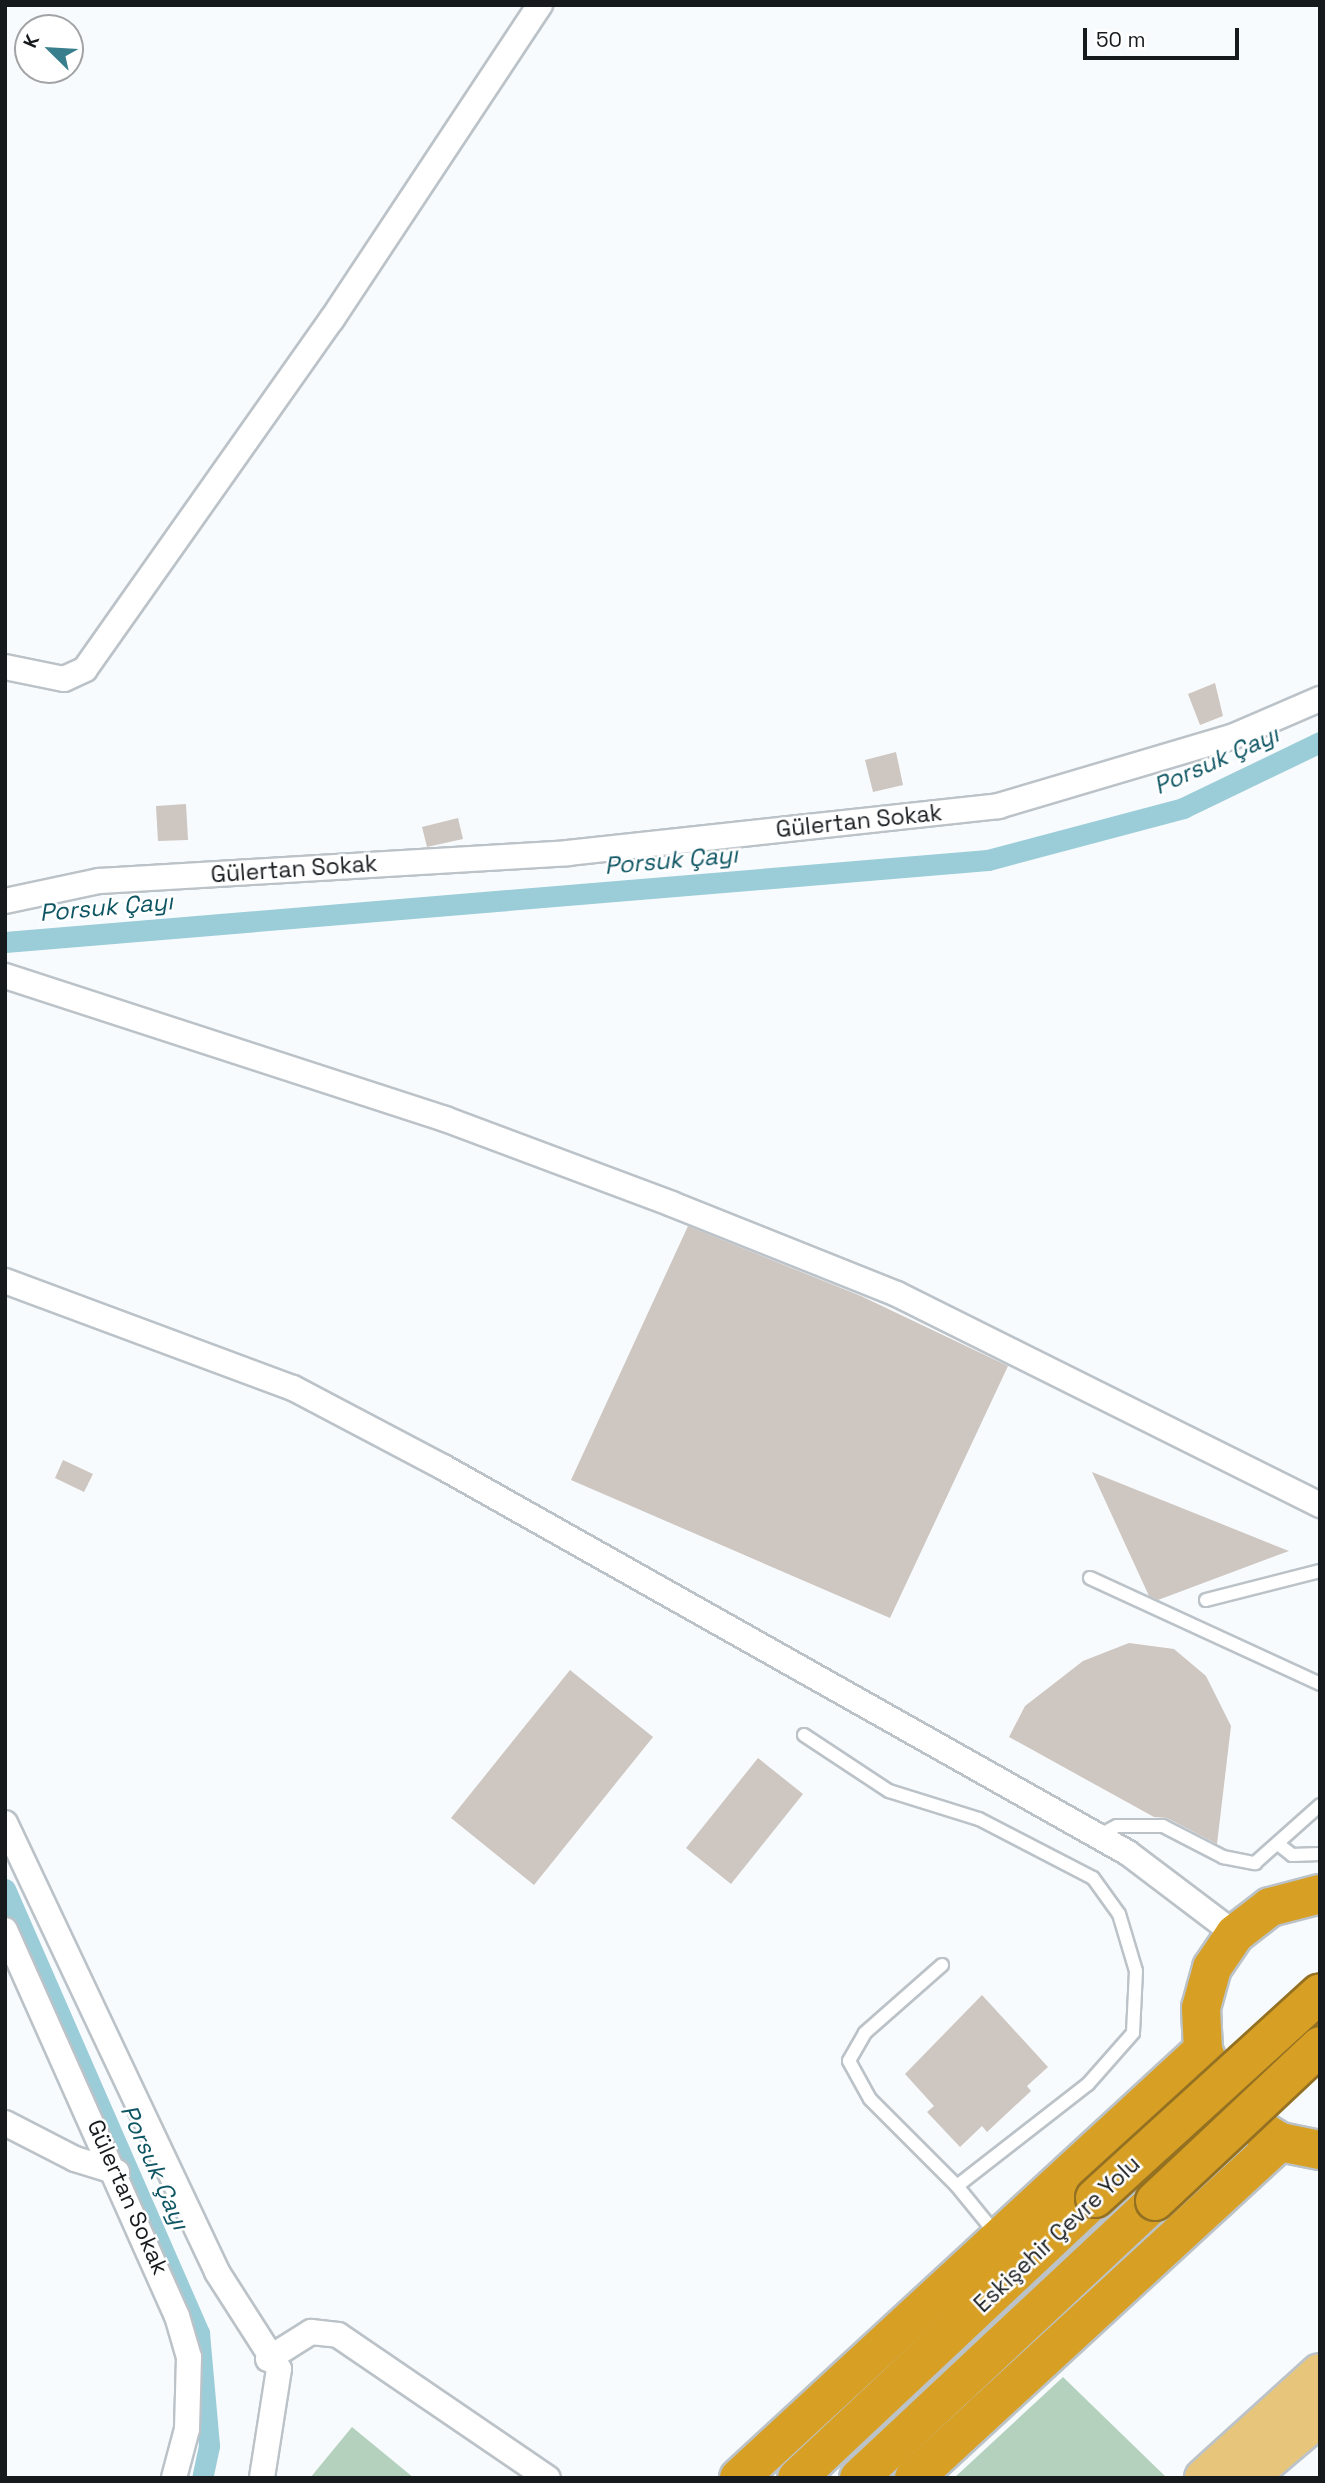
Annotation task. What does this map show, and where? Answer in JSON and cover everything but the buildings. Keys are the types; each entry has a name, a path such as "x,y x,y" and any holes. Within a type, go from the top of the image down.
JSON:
{"highway":[{"path":"1320,1894 1270,1907 1235,1934 1212,1968 1201,2008 1203,2050 1227,2099 1245,2120 1280,2142 1320,2150"},
{"name":"Eskişehir Çevre Yolu","path":"797,2478 1095,2198 1320,1993"},
{"name":"Eskişehir Çevre Yolu","path":"859,2478 1320,2046"},
{"path":"739,2478 1203,2050"},
{"path":"914,2478 1263,2163 1280,2142"}],"main road":[{"path":"1204,2478 1320,2373"},
{"path":"1247,2478 1320,2416"}],"street":[{"path":"5,667 64,679 85,668 332,319 540,5"},
{"name":"Gülertan Sokak","path":"5,901 99,881 568,853 998,806 1234,736 1320,699"},
{"path":"5,976 445,1119 673,1203 897,1294 1320,1505"},
{"path":"5,1281 293,1388 1098,1836 1235,1934"},
{"path":"5,1823 217,2272 268,2359 279,2370 262,2478"},
{"name":"Gülertan Sokak","path":"5,1930 159,2267 189,2357 187,2429 174,2478"},
{"path":"5,2123 75,2159 117,2172"},
{"path":"268,2359 311,2332 338,2335 548,2478"}],"lane":[{"path":"1206,1600 1320,1571"},
{"path":"1090,1578 1320,1684"},
{"path":"804,1735 889,1791 979,1819 1093,1878 1119,1914 1136,1971 1133,2033 1088,2084 957,2186"},
{"path":"1098,1836 1117,1826 1163,1826 1223,1857 1255,1863 1320,1805"},
{"path":"1278,1844 1292,1855 1320,1854"},
{"path":"942,1965 865,2033 849,2061 870,2099 957,2186 999,2238"}],"green space":[{"path":"1063,2377 1167,2478 954,2478"},
{"path":"352,2427 414,2478 310,2478"}],"waterway":[{"name":"Porsuk Çayı","path":"5,942 988,860 1183,808 1320,742"},
{"name":"Porsuk Çayı","path":"5,1889 199,2333 209,2446 202,2478"}]}
